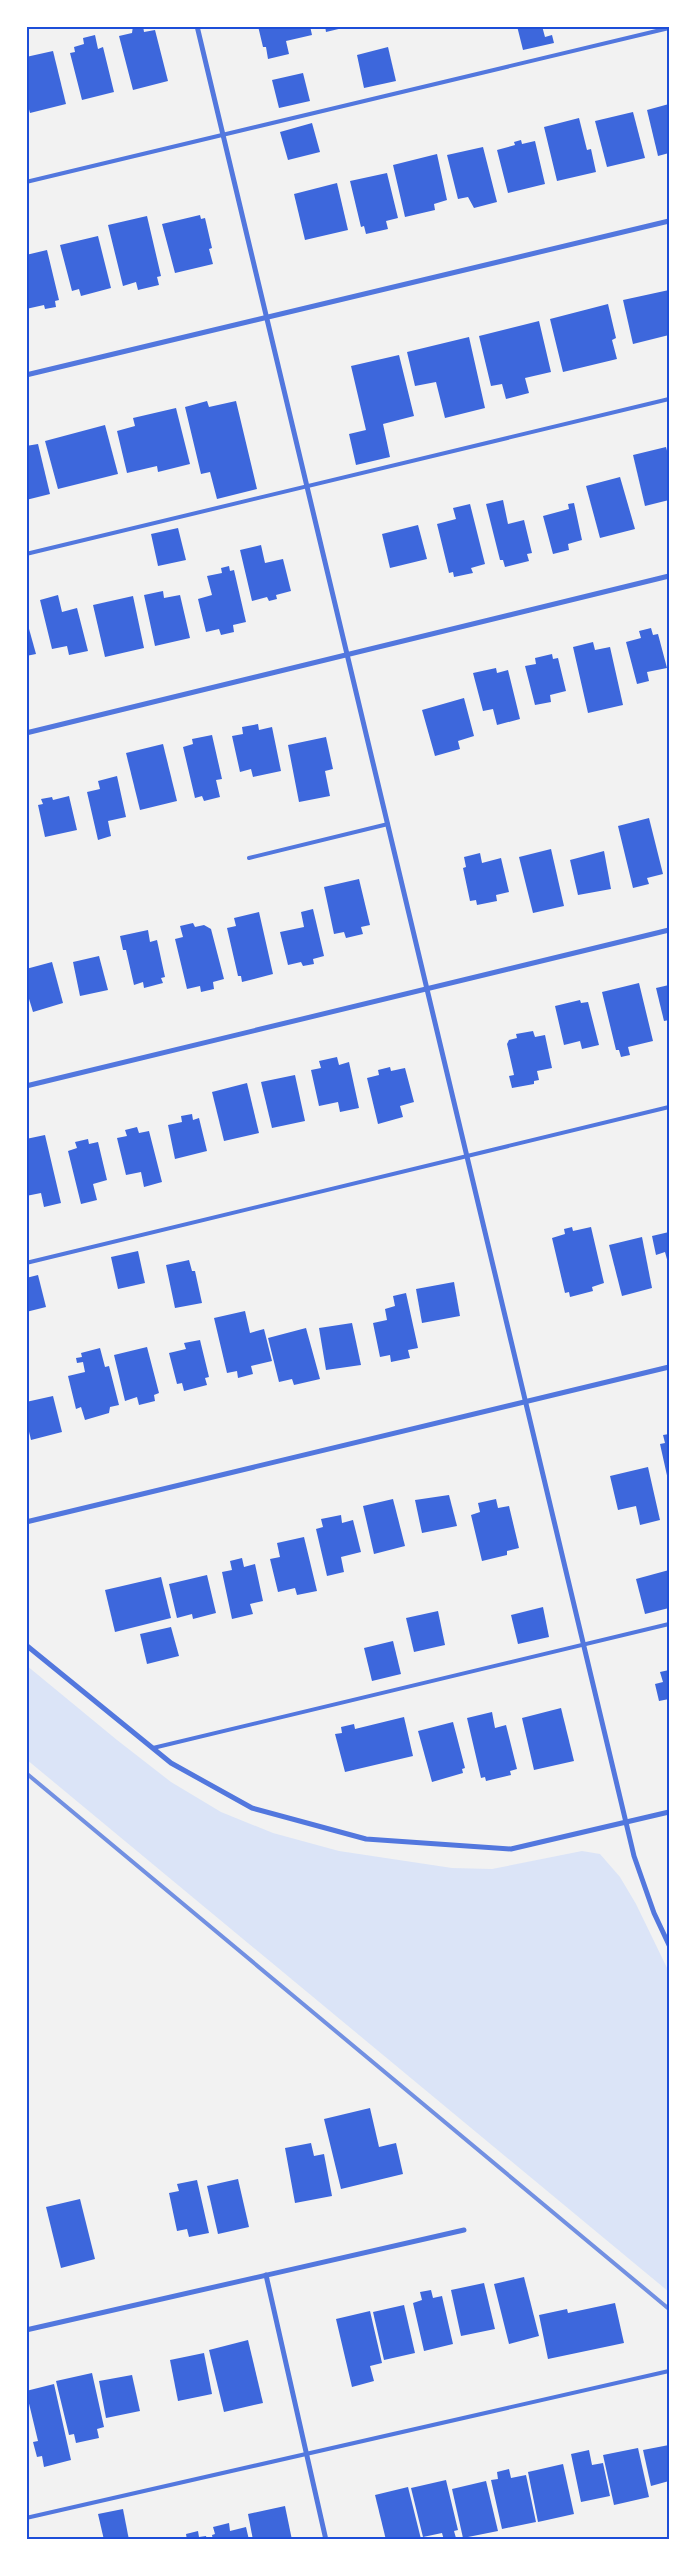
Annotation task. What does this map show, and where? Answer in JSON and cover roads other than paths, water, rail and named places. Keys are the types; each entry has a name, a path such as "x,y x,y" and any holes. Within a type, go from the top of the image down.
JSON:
{"street":[{"path":"197,26 634,1856 654,1913 669,1944"},
{"path":"26,375 669,221"},
{"path":"26,733 669,576"},
{"path":"26,1086 669,930"},
{"path":"26,1522 669,1367"},
{"path":"26,1644 171,1763 252,1808 366,1839 511,1848 669,1812"},
{"path":"26,2330 464,2230"},
{"path":"266,2275 326,2540"}],"lane":[{"path":"26,182 669,28"},
{"path":"26,554 669,399"},
{"path":"249,858 388,824"},
{"path":"26,1264 467,1158 669,1107"},
{"path":"153,1748 669,1624"},
{"path":"26,2518 669,2371"}],"railway":[{"path":"26,1773 669,2309"}]}
